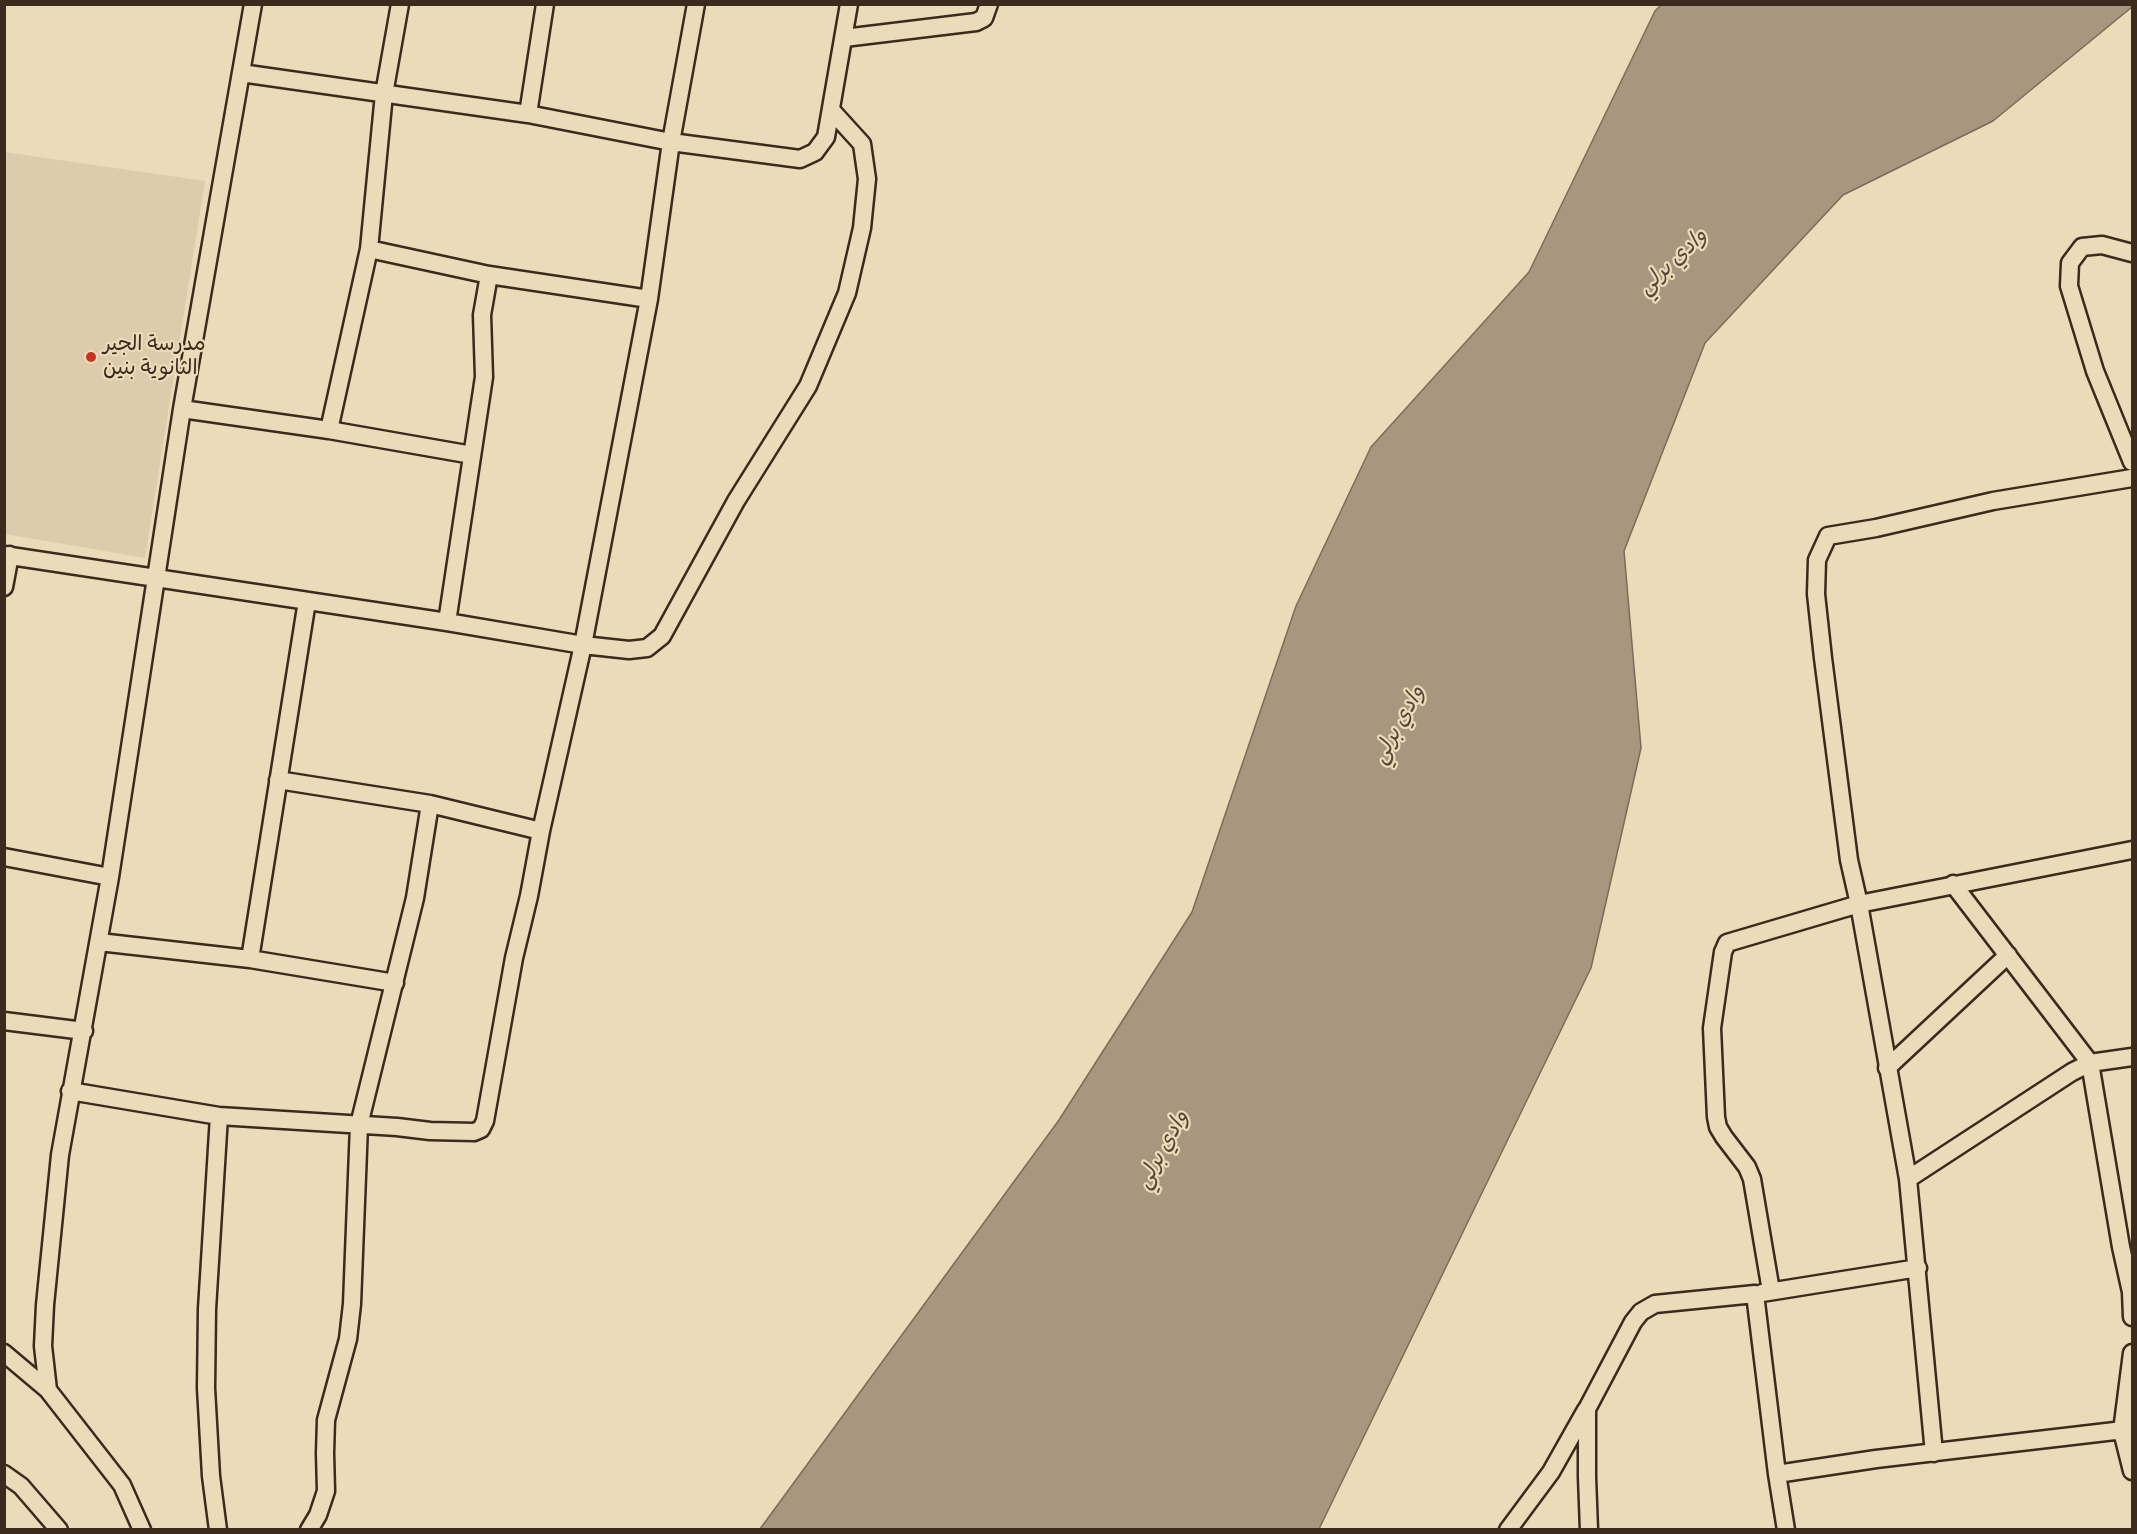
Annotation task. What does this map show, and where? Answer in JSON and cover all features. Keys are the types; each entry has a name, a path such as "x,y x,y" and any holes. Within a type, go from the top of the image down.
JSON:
{"street":[{"path":"48,1390 43,1346 45,1305 51,1232 70,1090 84,1031 110,877 154,579 253,4"},
{"path":"329,430 369,249 384,94 400,4"},
{"path":"528,114 545,4"},
{"path":"70,1090 219,1116 430,1131 474,1132 481,1129 485,1121 514,958 529,896 540,831 583,645 649,299 671,142 696,4"},
{"path":"241,73 528,114 671,142 800,159 815,152 826,137 849,4"},
{"path":"844,38 976,22 984,18 989,4"},
{"path":"4,587 7,555 583,645 629,650 647,648 662,636 736,501 808,386 850,283 862,228 867,179 862,144 832,111"},
{"path":"2133,253 2102,245 2082,248 2070,264 2069,286 2095,371 2133,462"},
{"path":"369,249 489,275 649,299"},
{"path":"447,622 484,377 482,315 489,275"},
{"path":"182,409 329,430 472,455"},
{"path":"1934,1453 1908,1179 1859,904 1849,860 1816,594 1817,560 1828,536 1876,528 1993,501 2133,478"},
{"path":"250,958 307,601"},
{"path":"278,780 430,804 540,831"},
{"path":"309,1530 318,1515 326,1491 326,1420 348,1339 359,1125 415,898 430,804"},
{"path":"1786,1530 1777,1474 1752,1179 1748,1167 1718,1127 1716,1117 1712,1028 1723,952 1727,943 1859,904 2133,850"},
{"path":"4,858 110,877"},
{"path":"1953,884 2090,1063 2131,1292 2133,1317"},
{"path":"99,942 250,958 395,983"},
{"path":"1887,1068 2008,955"},
{"path":"4,1021 84,1031"},
{"path":"1908,1179 2048,1087 2090,1063 2133,1057"},
{"path":"218,1530 211,1476 206,1388 207,1309 219,1116"},
{"path":"1508,1530 1551,1472 1633,1322 1641,1312 1655,1304 1763,1293 1918,1268"},
{"path":"4,1353 48,1390 122,1485 142,1530"},
{"path":"2133,1353 2127,1430 2133,1471"},
{"path":"1587,1409 1589,1530"},
{"path":"1777,1474 1876,1459 2127,1430"},
{"path":"4,1474 21,1486 59,1530"}],"shaded area":[{"name":"مدرسة الجير الثانوية بنين","path":"4,152 205,181 145,558 5,534"}],"water":[{"name":"وادي برلي","path":"1662,4 2132,4 2132,7 1993,121 1843,195 1705,343 1624,551 1641,748 1591,968 1319,1529 760,1529 1059,1120 1192,912 1296,606 1371,447 1529,272 1655,11"}],"place":[{"name":"مدرسة الجير الثانوية بنين","path":"91,357"}]}
